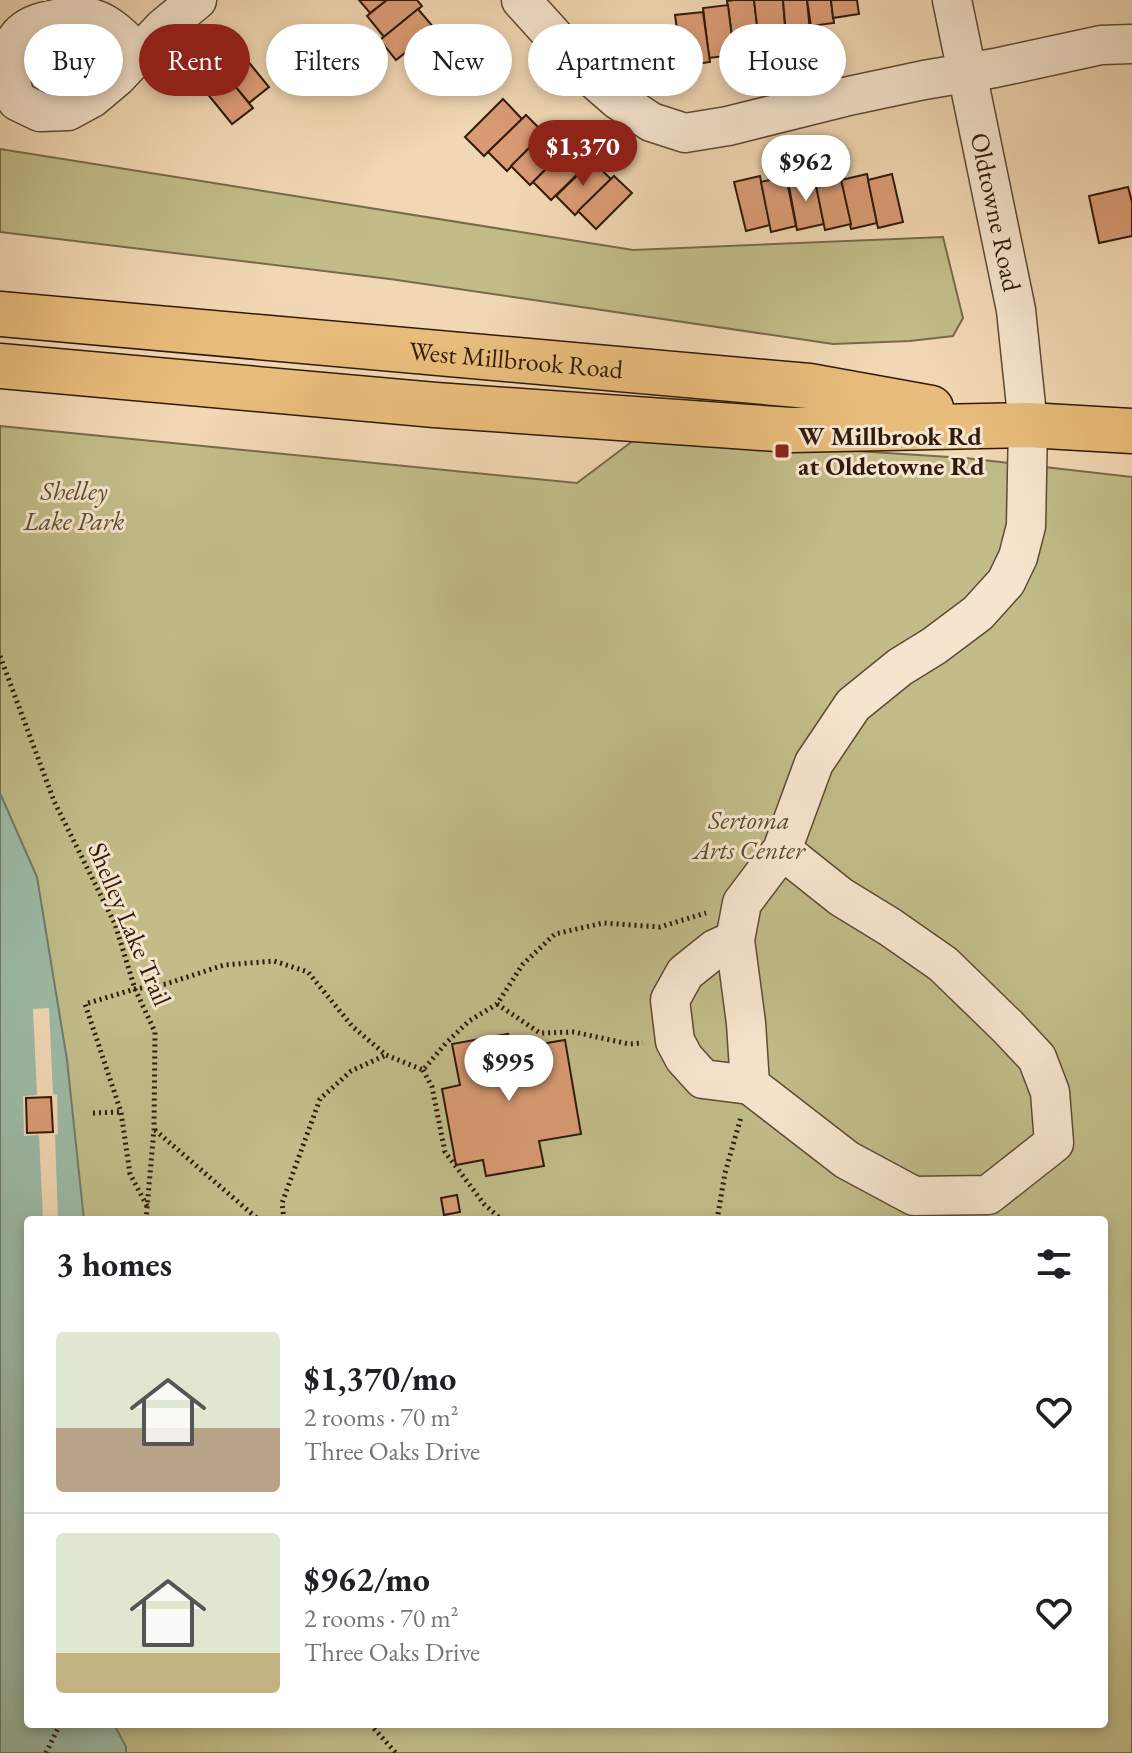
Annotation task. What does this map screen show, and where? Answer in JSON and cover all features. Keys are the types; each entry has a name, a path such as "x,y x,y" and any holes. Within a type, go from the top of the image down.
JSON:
{"main road":[{"name":"West Millbrook Road","path":"0,314 809,386 1028,425"},
{"name":"West Millbrook Road","path":"0,366 435,405 791,430 1028,425 1132,431"}],"street":[{"path":"138,53 197,0"},
{"path":"521,0 587,73 618,100 651,122 685,133 1101,45 1132,44"},
{"name":"Oldtowne Road","path":"742,903 782,850 814,763 853,705 900,667 978,613 1006,582 1018,557 1026,526 1028,425 1016,310 952,0"},
{"path":"735,940 715,949 685,973 670,1000 675,1041 684,1058 703,1079 750,1085 847,1160 914,1196 988,1195 1054,1143 1050,1092 1037,1058 943,964 841,897 782,850"},
{"path":"742,903 735,940 746,1023 750,1085"}],"path":[{"name":"Shelley Lake Trail","path":"0,656 54,801 115,924 135,989 155,1032 154,1129 146,1216"},
{"path":"423,1070 469,1021 497,1004 523,964 555,934 603,923 660,927 698,917 726,905 742,903"},
{"path":"147,1206 130,1174 121,1112 85,1004 135,989 166,984 224,965 274,961 308,972 352,1026 386,1055 423,1070 432,1087 445,1152 484,1204 498,1216"},
{"path":"497,1004 540,1033 574,1032 629,1044 675,1041"},
{"path":"284,1216 282,1203 320,1099 351,1071 386,1055"},
{"path":"718,1216 725,1173 750,1085"},
{"path":"93,1113 121,1112"},
{"path":"154,1129 254,1216"},
{"path":"46,1753 58,1728"},
{"path":"374,1728 396,1753"}],"green space":[{"path":"0,149 633,250 943,237 963,318 953,336 833,344 390,279 0,232"},
{"name":"Sertoma Arts Center","path":"0,426 577,483 638,437 965,458 1132,477 1132,1753 0,1753"}],"shaded area":[{"path":"0,793 37,877 67,1060 84,1216 24,1216 24,1728 116,1728 126,1753 0,1753"}],"pier":[{"path":"49,1008 53,1094 57,1095 58,1216 43,1216 39,1135 24,1136 23,1096 37,1095 33,1009"}],"building":[{"path":"359,0 387,0 370,13"},
{"path":"387,0 417,0 422,6 388,34 388,24 373,24 367,16"},
{"path":"754,0 757,24 730,24 727,1"},
{"path":"754,0 783,0 785,24 757,24"},
{"path":"783,0 807,0 809,24 785,24"},
{"path":"807,0 831,0 834,23 811,24"},
{"path":"831,0 857,0 859,14 833,18"},
{"path":"728,5 730,24 719,24 719,57 709,58 703,8"},
{"path":"418,9 431,24 404,24 404,54 396,60 388,50 388,33"},
{"path":"703,12 710,62 703,63 703,24 676,24 675,15"},
{"path":"250,64 266,83 266,89 249,103 243,96 250,96"},
{"path":"209,96 243,96 253,108 232,124"},
{"path":"503,99 522,119 484,156 465,137"},
{"path":"526,115 544,133 507,171 488,152"},
{"path":"547,130 566,149 530,185 511,166"},
{"path":"569,146 588,164 551,200 533,182"},
{"path":"592,161 611,179 575,215 556,196"},
{"path":"867,174 877,223 851,229 841,180"},
{"path":"892,174 903,222 878,228 868,180"},
{"path":"814,175 824,224 797,230 788,181"},
{"path":"840,175 851,224 825,230 815,181"},
{"path":"614,176 632,193 596,229 578,211"},
{"path":"760,176 770,225 746,231 734,182"},
{"path":"786,176 796,226 771,232 761,182"},
{"path":"1128,187 1132,202 1132,236 1099,243 1089,196"},
{"path":"508,1034 511,1049 565,1040 581,1134 539,1141 544,1166 486,1176 483,1160 456,1165 442,1089 460,1085 452,1044"},
{"path":"51,1097 53,1132 27,1133 26,1098"},
{"path":"457,1195 460,1212 444,1215 441,1198"}],"place":[{"name":"W Millbrook Rd at Oldetowne Rd","path":"782,451"}],"park label":[{"name":"Shelley Lake Park","path":"74,506"}]}
